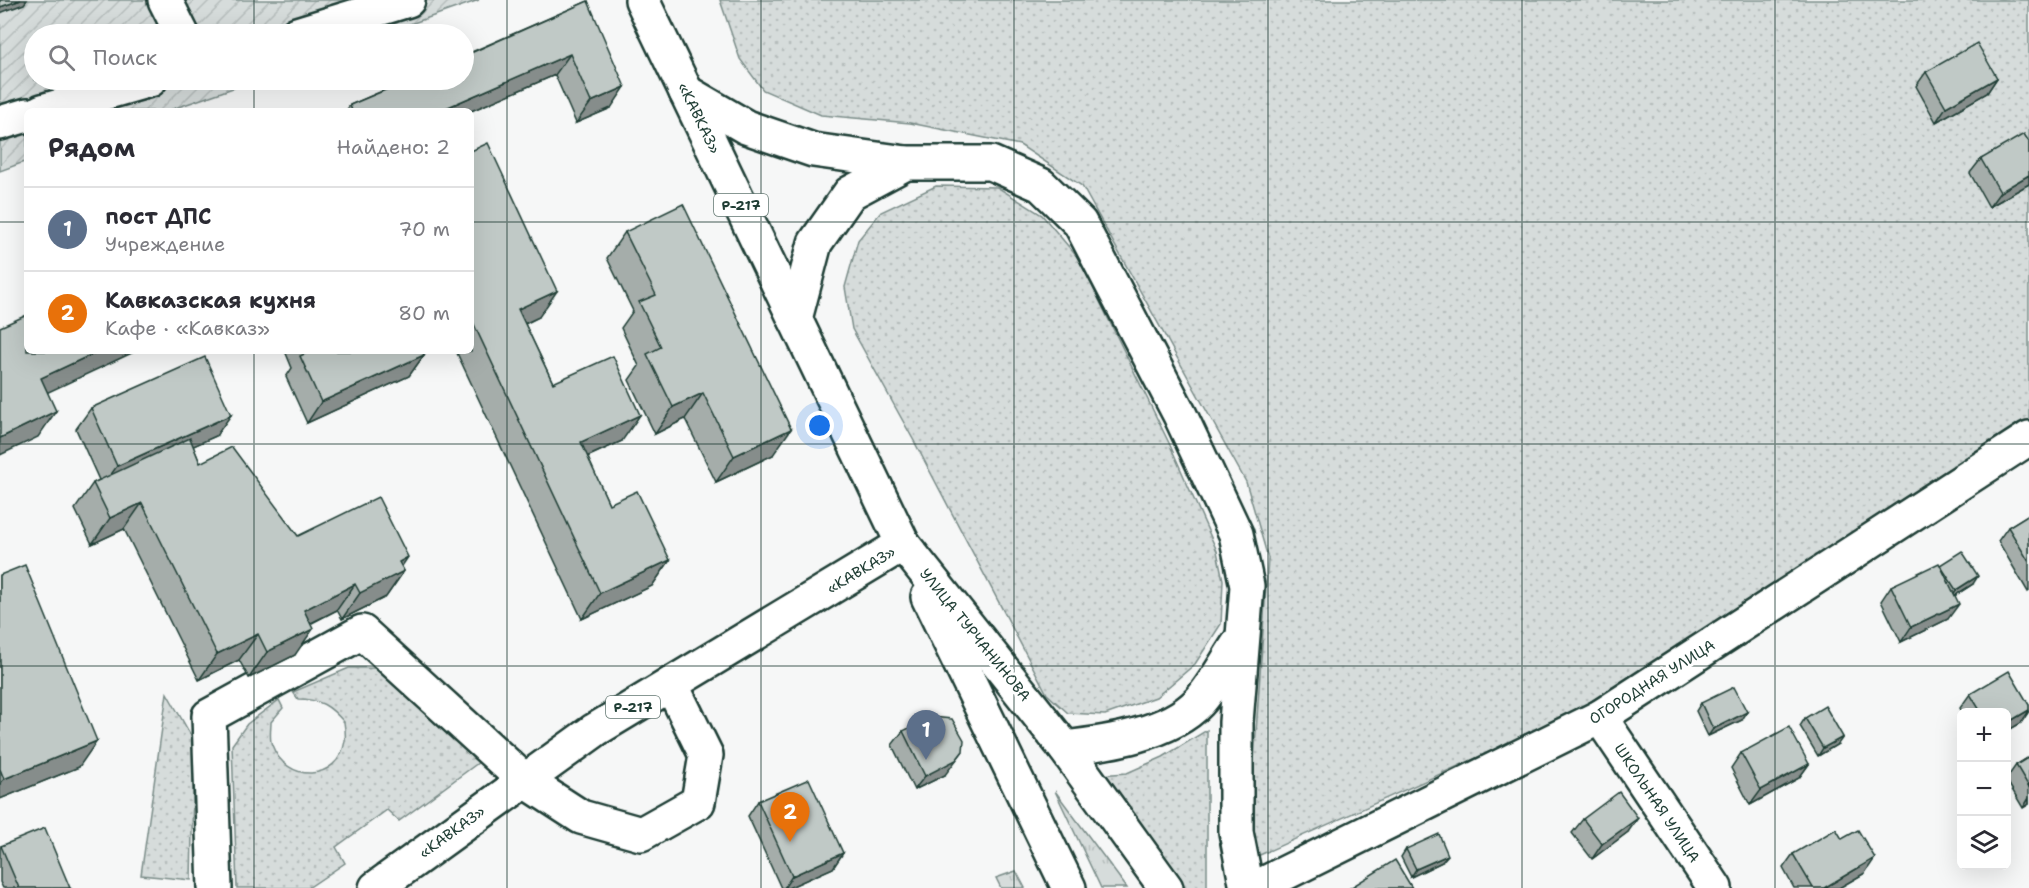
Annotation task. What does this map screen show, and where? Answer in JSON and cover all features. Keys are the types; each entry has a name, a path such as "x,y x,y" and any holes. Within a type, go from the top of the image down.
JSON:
{"main road":[{"path":"165,0 177,24"},
{"path":"330,24 408,0"},
{"name":"«КАВКАЗ»","path":"376,888 595,730 903,544 642,0"},
{"path":"52,108 115,90"},
{"path":"686,92 746,127 813,150 906,163 991,163 1041,185 1080,223 1180,415 1236,534 1247,586 1236,722 1236,832 1247,888"},
{"path":"0,123 24,117"},
{"path":"795,319 815,243 850,193 906,163"},
{"name":"ОГОРОДНАЯ УЛИЦА","path":"1255,888 1600,717 2029,438"},
{"name":"УЛИЦА ТУРЧАНИНОВА","path":"903,544 1065,748 1166,888"},
{"name":"УЛИЦА ТУРЧАНИНОВА","path":"903,544 1069,888"},
{"path":"215,888 209,716 362,632 524,780 581,817 641,834 698,802 706,755 671,684"},
{"path":"1065,748 1099,744 1160,728 1199,703 1243,636"},
{"name":"ШКОЛЬНАЯ УЛИЦА","path":"1600,717 1715,888"}],"green space":[{"path":"0,0 479,0 411,24 24,24 24,90 227,90 176,108 24,108 24,162 0,171"},
{"path":"720,0 2029,0 2029,425 1592,706 1253,858 1253,776 1268,558 1246,482 1082,186 1020,145 910,123 821,115 763,90 740,59"},
{"path":"936,186 997,187 1042,215 1079,259 1169,443 1217,551 1223,580 1221,624 1195,664 1156,697 1105,715 1068,713 1047,694 914,441 852,329 845,287 858,240 881,212"},
{"path":"349,668 381,668 486,757 399,821 387,810 336,847 345,863 308,888 237,888 232,745 247,724 279,700 283,708 271,722 270,737 279,757 299,772 323,771 333,765 345,741 344,722 324,704 298,699 293,692"},
{"path":"167,693 194,741 191,880 141,875"},
{"path":"1207,730 1207,888 1185,888 1100,775 1127,773 1163,757"},
{"path":"1055,791 1127,888 1101,888"},
{"path":"1016,871 1025,888 1001,888 996,878"}],"building":[{"path":"0,0 21,0 0,7"},
{"path":"588,1 625,87 591,102 570,54 446,108 351,108 350,105 385,90 474,90 474,52"},
{"path":"1977,43 1997,78 1946,107 1926,72"},
{"path":"2024,134 2029,142 2029,175 2000,192 1981,159"},
{"path":"488,143 557,291 518,309 553,383 613,356 640,415 581,442 609,504 637,491 670,560 600,593 474,324 474,150"},
{"path":"683,204 791,429 734,456 703,393 673,407 647,354 661,347 639,302 656,295 625,232"},
{"path":"24,316 24,354 93,354 41,378 56,411 0,438 0,327"},
{"path":"304,354 424,355 321,402 300,356"},
{"path":"205,357 231,415 117,466 91,408"},
{"path":"190,438 200,463 232,447 298,536 378,497 408,557 399,562 404,571 360,593 355,584 304,610 313,629 267,652 258,634 217,654 142,503 110,518 93,483"},
{"path":"2029,514 2029,562 2008,527"},
{"path":"1962,551 1978,576 1956,590 1940,565"},
{"path":"1939,563 1959,604 1911,627 1891,586"},
{"path":"25,565 97,741 4,779 0,769 0,575"},
{"path":"2009,671 2029,705 2029,710 2011,721 2011,708 1979,708 1970,694"},
{"path":"1734,687 1747,712 1713,729 1701,703"},
{"path":"1825,706 1843,737 1823,748 1805,718"},
{"path":"932,717 952,719 964,740 963,751 956,760 925,776 903,731"},
{"path":"1789,727 1809,764 1761,790 1741,753"},
{"path":"2029,757 2029,787 2016,765"},
{"path":"809,779 843,853 792,876 758,801"},
{"path":"1619,792 1638,818 1602,844 1583,819"},
{"path":"45,828 70,888 19,888 1,846"},
{"path":"1836,829 1842,839 1858,830 1875,858 1824,888 1813,888 1793,854"},
{"path":"1439,834 1448,855 1416,869 1406,849"},
{"path":"1395,860 1412,888 1350,888"}],"place":[{"name":"пост ДПС","path":"926,760"},
{"name":"Кавказская кухня","path":"790,842"}]}
